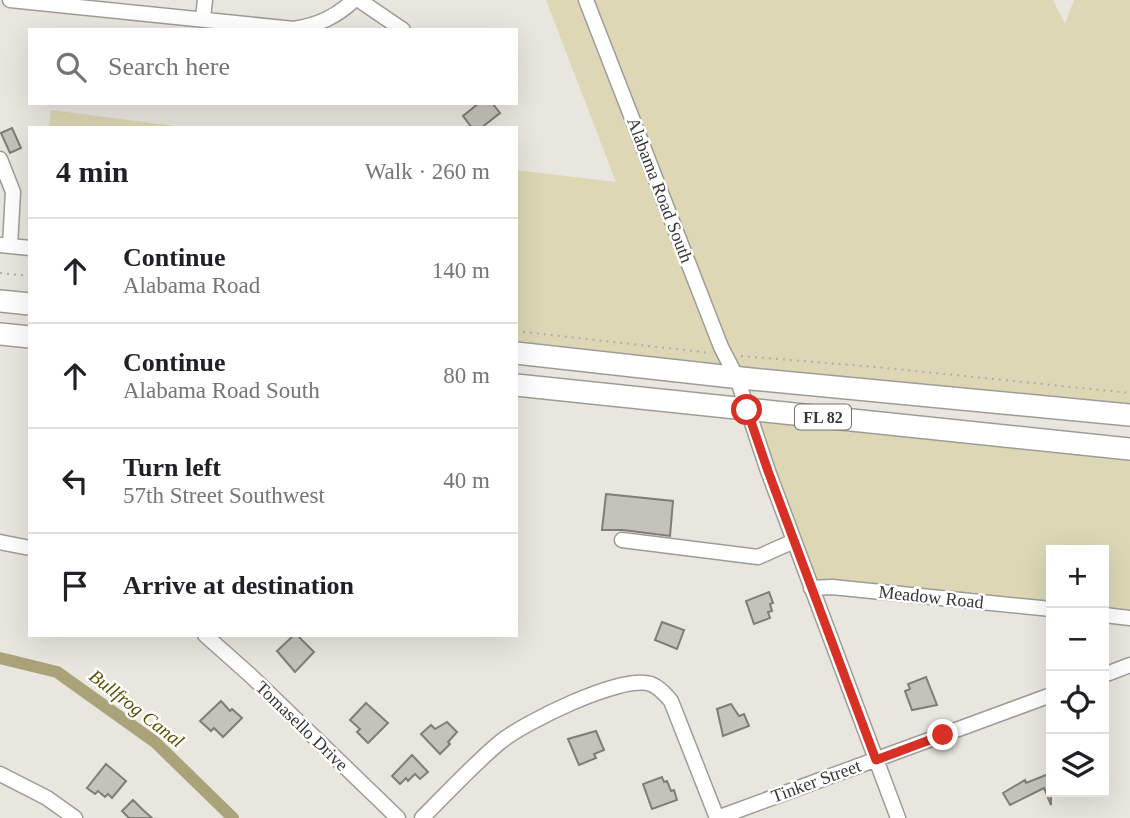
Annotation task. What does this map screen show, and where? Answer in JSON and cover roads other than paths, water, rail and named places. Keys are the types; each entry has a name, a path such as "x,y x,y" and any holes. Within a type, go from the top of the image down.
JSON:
{"highway":[{"path":"0,301 28,304"},
{"path":"0,334 28,337"},
{"name":"FL 82","path":"518,354 1130,415"},
{"name":"FL 82","path":"518,386 1130,449"}],"street":[{"path":"10,0 43,1 286,28"},
{"path":"203,18 205,0"},
{"path":"298,28 324,22 356,0 400,28"},
{"name":"Alabama Road South","path":"586,0 721,348 737,378 811,588 876,760"},
{"path":"0,159 13,192 6,217 5,245 28,248"},
{"path":"622,540 758,557 794,541"},
{"path":"0,542 28,548"},
{"name":"Meadow Road","path":"811,588 832,587 1046,608"},
{"path":"1109,616 1130,618"},
{"name":"Tomasello Drive","path":"207,637 398,818"},
{"path":"1109,673 1130,665"},
{"path":"422,818 500,741 577,701 638,682 651,684 662,690 671,701 717,818"},
{"name":"Tinker Street","path":"717,818 1046,697"},
{"path":"876,760 898,818"},
{"path":"0,774 47,798 75,818"}],"waterway":[{"name":"Bullfrog Canal","path":"0,658 57,672 155,742 233,818"}]}
